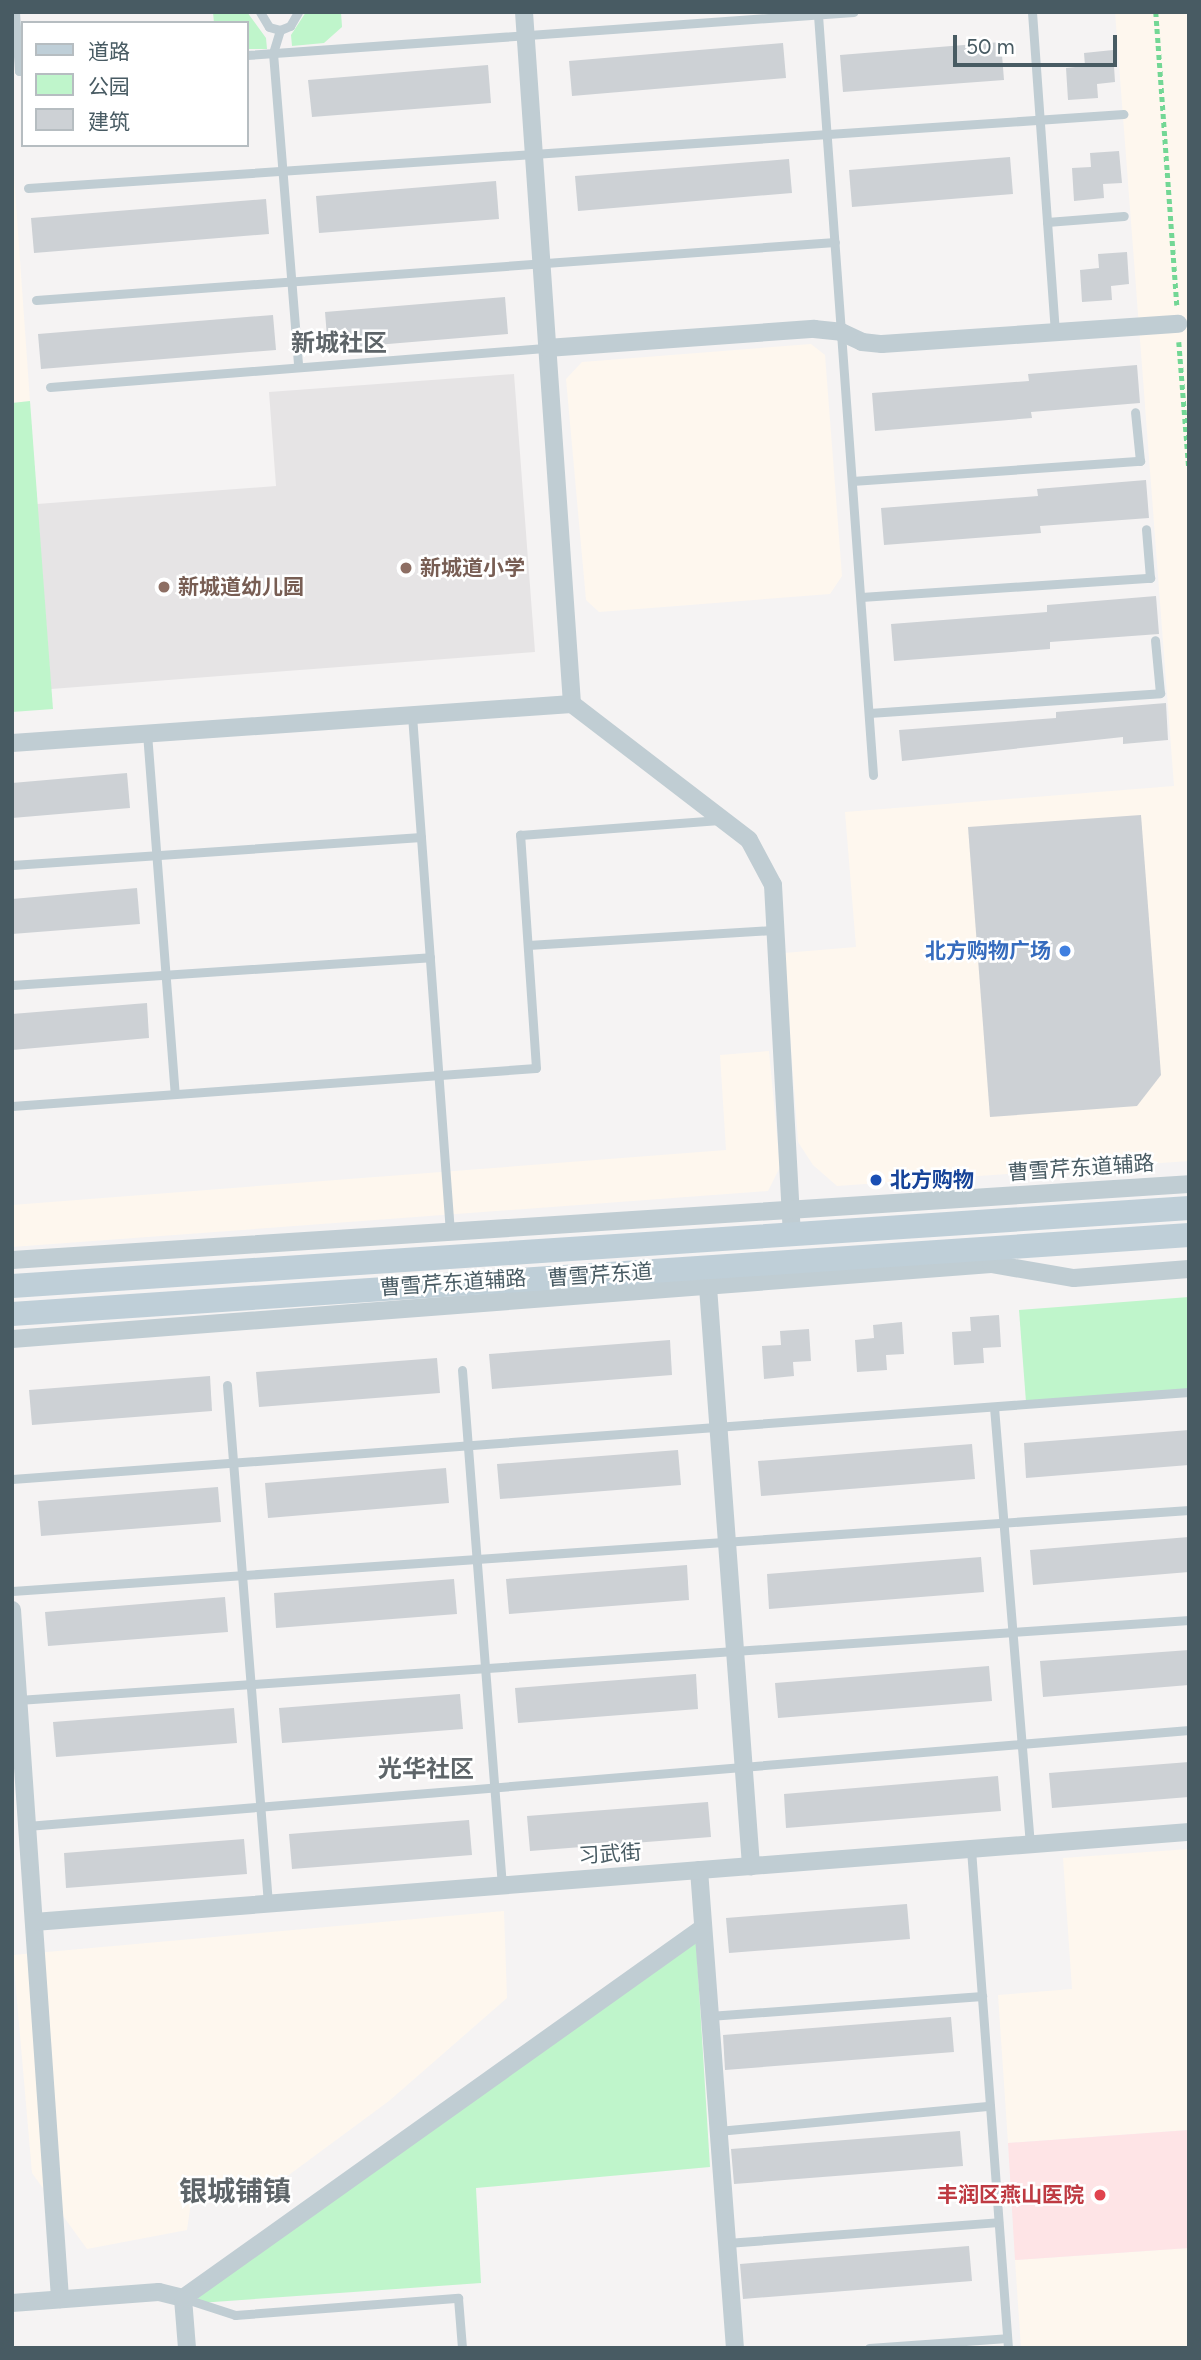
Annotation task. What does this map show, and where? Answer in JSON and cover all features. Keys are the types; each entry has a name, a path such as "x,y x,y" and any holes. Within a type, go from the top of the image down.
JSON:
{"main road":[{"name":"曹雪芹东道","path":"12,1286 1189,1208"},
{"name":"曹雪芹东道","path":"12,1314 1189,1235"}],"street":[{"path":"524,12 572,704"},
{"path":"547,348 814,329 841,332 862,342 882,344 1178,324"},
{"path":"12,743 572,704 749,840 773,885 792,1234"},
{"name":"曹雪芹东道辅路","path":"12,1260 1189,1184"},
{"name":"曹雪芹东道辅路","path":"12,1339 991,1264 1074,1278 1189,1269"},
{"path":"708,1287 751,1866"},
{"path":"12,1611 60,2299"},
{"name":"习武街","path":"34,1922 1189,1832"},
{"path":"699,1870 735,2348"},
{"path":"12,2303 159,2292 183,2298 702,1929"},
{"path":"183,2298 187,2348"}],"lane":[{"path":"15,12 21,71"},
{"path":"260,12 269,27 280,30 290,26 298,12"},
{"path":"248,55 853,12"},
{"path":"1032,12 1055,332"},
{"path":"818,15 873,775"},
{"path":"280,30 273,53 298,368"},
{"path":"28,188 1124,114"},
{"path":"1046,222 1124,216"},
{"path":"36,300 835,242"},
{"path":"50,387 547,348"},
{"path":"852,481 1140,461 1135,412"},
{"path":"861,597 1150,578 1146,529"},
{"path":"869,713 1160,693 1155,640"},
{"path":"412,715 450,1232"},
{"path":"146,733 175,1094"},
{"path":"12,1106 536,1068 520,835 723,820"},
{"path":"12,865 421,837"},
{"path":"528,945 776,930"},
{"path":"12,985 430,957"},
{"path":"462,1370 502,1886"},
{"path":"228,1385 268,1904"},
{"path":"12,1479 1189,1392"},
{"path":"994,1407 1030,1844"},
{"path":"12,1591 1189,1510"},
{"path":"18,1700 1189,1620"},
{"path":"27,1826 1189,1730"},
{"path":"869,2348 1007,2343 971,1849"},
{"path":"709,2016 982,1996"},
{"path":"718,2131 990,2106"},
{"path":"727,2243 998,2222"},
{"path":"183,2298 235,2315 458,2298 462,2348"}],"path":[{"path":"1156,12 1189,470"}],"shaded area":[{"path":"1115,12 1189,12 1189,1161 837,1186 813,1165 798,1142 784,953 856,947 845,812 1174,786"},
{"path":"12,147 30,401 12,403"},
{"path":"811,344 825,355 842,576 830,594 599,612 586,600 566,379 582,362"},
{"name":"新城道小学","path":"514,374 535,652 51,689 37,504 276,486 269,392"},
{"path":"769,1051 780,1167 768,1191 12,1247 12,1205 726,1150 720,1055"},
{"path":"1189,1849 1189,2130 1008,2143 998,1995 1072,1989 1063,1858"},
{"path":"504,1911 507,1998 389,2101 282,2180 193,2188 187,2230 87,2249 32,2173 13,1955"},
{"name":"丰润区燕山医院","path":"1189,2130 1189,2248 1015,2260 1008,2143"},
{"path":"1189,2248 1189,2348 1021,2348 1015,2260"}],"green space":[{"path":"213,12 247,12 266,38 267,49 248,49 248,21 214,21"},
{"path":"306,12 341,12 342,27 324,43 292,46 291,35"},
{"path":"30,401 53,709 12,712 12,403"},
{"path":"1189,1297 1189,1389 1026,1402 1019,1310"},
{"path":"695,1924 710,2167 476,2188 481,2283 199,2303 196,2288"}],"building":[{"path":"1001,42 1004,80 843,92 840,55"},
{"path":"783,43 786,78 572,96 569,61"},
{"path":"1113,50 1115,82 1097,84 1098,98 1068,100 1066,68 1085,66 1084,53"},
{"path":"488,65 491,103 312,117 308,80"},
{"path":"1119,151 1122,183 1103,184 1104,198 1074,201 1072,168 1091,167 1090,153"},
{"path":"1010,157 1013,194 852,207 849,170"},
{"path":"789,159 792,193 578,211 575,176"},
{"path":"496,181 499,219 319,233 316,196"},
{"path":"266,199 269,234 34,253 31,218"},
{"path":"1127,252 1129,284 1111,286 1112,300 1082,302 1080,270 1099,268 1098,254"},
{"path":"505,297 508,334 328,349 325,312"},
{"path":"273,315 276,350 41,369 38,334"},
{"path":"1137,365 1140,403 1031,412 1032,418 875,431 872,393 1029,381 1028,374"},
{"path":"1146,480 1149,518 1040,526 1041,533 884,545 881,508 1038,496 1037,489"},
{"path":"1156,596 1159,634 1050,642 1050,649 894,661 891,624 1047,612 1047,605"},
{"path":"1166,703 1168,740 1123,744 1123,737 902,761 899,730 1056,718 1056,712"},
{"path":"127,773 130,808 12,818 12,783"},
{"name":"北方购物广场","path":"1141,815 1161,1075 1137,1106 990,1117 968,827"},
{"path":"137,888 140,924 12,934 12,899"},
{"path":"147,1003 149,1038 12,1050 12,1014"},
{"path":"999,1315 1001,1347 983,1348 984,1363 954,1365 952,1332 971,1331 970,1317"},
{"path":"902,1322 904,1354 886,1355 887,1370 857,1372 855,1340 874,1338 873,1325"},
{"path":"809,1329 811,1361 793,1362 794,1376 764,1379 762,1346 781,1345 780,1331"},
{"path":"670,1340 672,1375 492,1389 489,1354"},
{"path":"437,1358 440,1393 259,1407 256,1372"},
{"path":"210,1376 212,1411 32,1425 29,1390"},
{"path":"1189,1430 1189,1465 1026,1478 1024,1443"},
{"path":"972,1444 975,1479 761,1496 758,1461"},
{"path":"678,1450 681,1485 500,1499 497,1464"},
{"path":"446,1468 449,1503 268,1518 265,1483"},
{"path":"218,1487 221,1522 41,1536 38,1501"},
{"path":"1189,1537 1189,1572 1033,1585 1030,1550"},
{"path":"981,1557 984,1592 769,1609 767,1574"},
{"path":"687,1565 689,1600 509,1614 506,1579"},
{"path":"454,1579 457,1614 276,1628 274,1593"},
{"path":"225,1597 228,1632 48,1646 45,1612"},
{"path":"1189,1650 1189,1685 1043,1697 1040,1661"},
{"path":"989,1666 992,1701 778,1718 775,1683"},
{"path":"696,1674 698,1709 518,1723 515,1688"},
{"path":"460,1694 463,1729 282,1743 279,1708"},
{"path":"234,1708 237,1743 56,1757 53,1722"},
{"path":"1189,1762 1189,1797 1052,1808 1049,1773"},
{"path":"998,1776 1001,1811 786,1828 784,1794"},
{"path":"708,1802 711,1837 530,1851 527,1816"},
{"path":"469,1820 472,1855 292,1869 289,1834"},
{"path":"244,1839 247,1874 66,1888 64,1853"},
{"path":"907,1904 910,1939 729,1953 726,1918"},
{"path":"951,2017 954,2052 725,2070 723,2035"},
{"path":"960,2131 963,2166 734,2184 731,2149"},
{"path":"969,2246 972,2281 743,2299 740,2264"}],"place":[{"name":"新城道小学","path":"406,568"},
{"name":"新城道幼儿园","path":"164,587"},
{"name":"北方购物广场","path":"1065,951"},
{"name":"北方购物","path":"876,1180"},
{"name":"丰润区燕山医院","path":"1100,2195"}],"district":[{"name":"新城社区","path":"339,343"},
{"name":"光华社区","path":"426,1769"},
{"name":"银城铺镇","path":"235,2191"}]}
